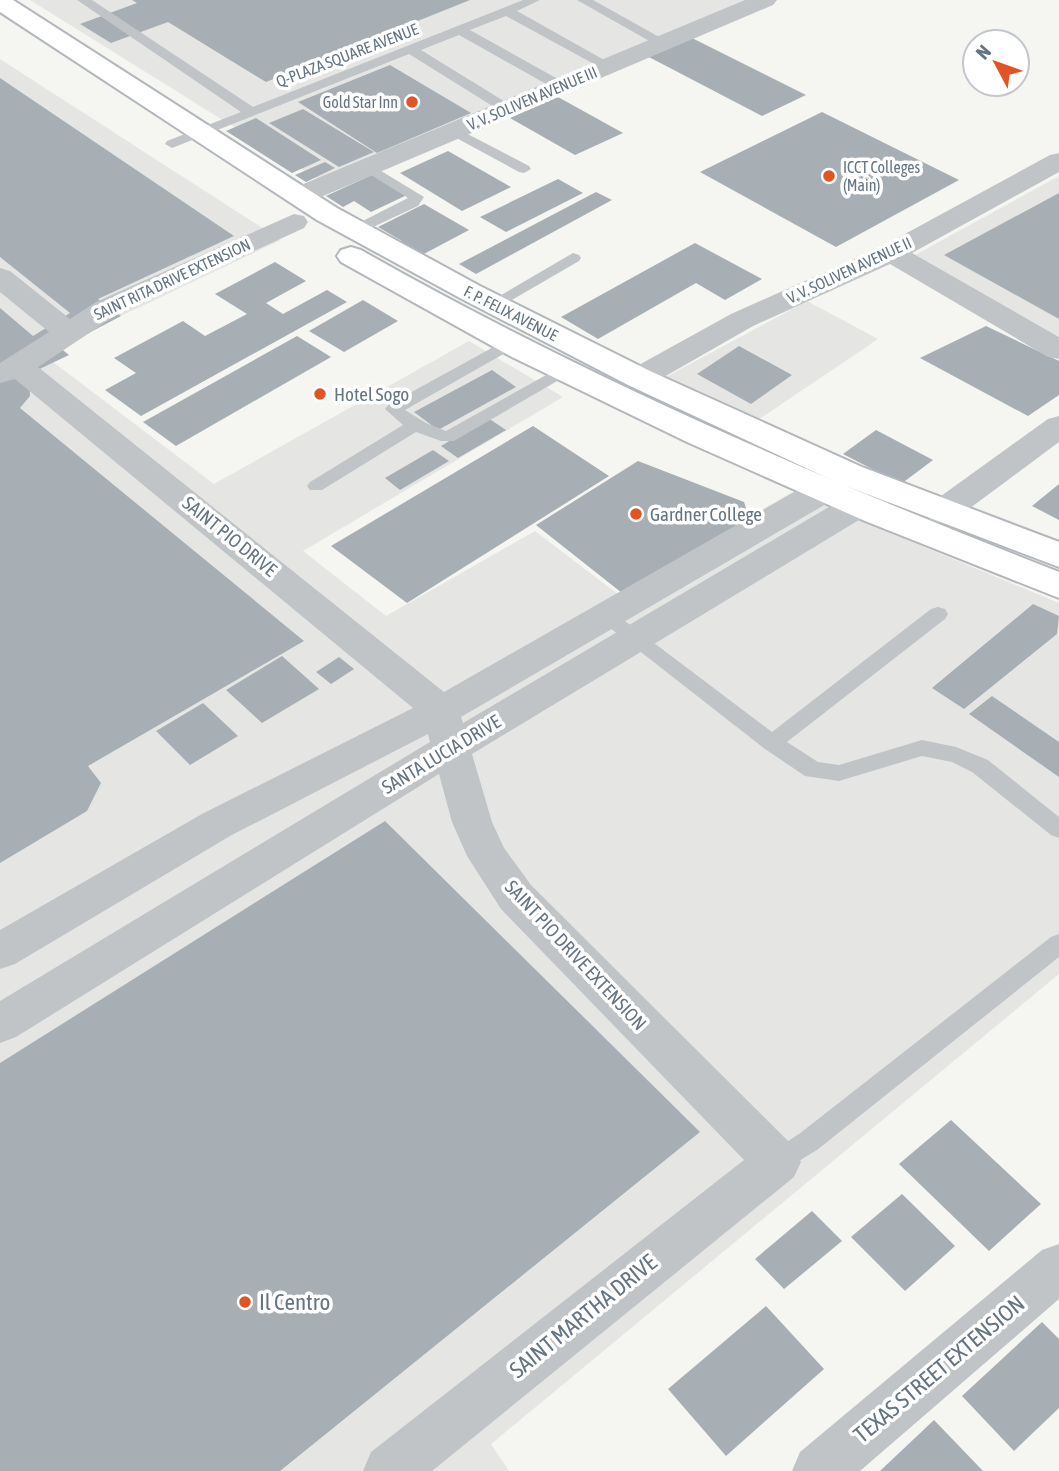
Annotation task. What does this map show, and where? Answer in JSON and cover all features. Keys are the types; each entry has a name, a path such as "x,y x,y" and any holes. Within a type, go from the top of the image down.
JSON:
{"main road":[{"name":"F. P. FELIX AVENUE","path":"0,2 200,133 296,209 443,310 563,373 854,490 942,512 1059,555"},
{"name":"F. P. FELIX AVENUE","path":"161,137 296,209 356,230 854,490 1059,586"},
{"path":"443,310 482,298"}],"street":[{"name":"V. V. SOLIVEN AVENUE III","path":"296,209 368,167 765,0"},
{"name":"V. V. SOLIVEN AVENUE II","path":"639,378 742,320 891,253 1059,161"},
{"name":"SAINT RITA DRIVE EXTENSION","path":"9,370 107,308 296,209"},
{"path":"891,253 1059,350"},
{"path":"0,277 68,332"},
{"name":"SAINT PIO DRIVE","path":"9,370 445,729"},
{"path":"942,512 1059,426"},
{"name":"SANTA LUCIA DRIVE","path":"0,951 216,825 445,729 635,640 854,490"},
{"name":"SANTA LUCIA DRIVE","path":"0,1024 445,729 467,697 606,617 854,490"},
{"name":"SAINT PIO DRIVE EXTENSION","path":"445,729 472,822 487,856 516,897 777,1162"},
{"name":"SAINT MARTHA DRIVE","path":"390,1471 777,1162"},
{"name":"TEXAS STREET EXTENSION","path":"819,1471 1059,1267"}],"lane":[{"path":"83,0 251,112"},
{"name":"Q-PLAZA SQUARE AVENUE","path":"161,137 200,133 534,0"},
{"path":"583,0 663,43"},
{"path":"508,11 608,66"},
{"path":"460,30 560,86"},
{"path":"410,49 507,109"},
{"path":"454,131 524,169"},
{"path":"356,230 412,202 416,197 368,167"},
{"path":"482,298 573,258"},
{"path":"508,344 395,406 398,413 441,436 448,437 563,373"},
{"path":"316,486 417,424"},
{"path":"772,743 938,614"},
{"path":"606,617 772,743 813,770 839,773 922,748 956,755 980,766 1059,829"},
{"path":"777,1162 808,1143 1059,944"}],"shaded area":[{"path":"30,0 756,0 324,183"},
{"path":"0,59 281,240 121,316 61,348 69,355 53,362 214,484 469,341 563,397 303,551 386,616 535,531 619,595 792,492 1059,603 1059,974 491,1444 509,1471 0,1471"},
{"path":"1059,176 1059,337 915,255"},
{"path":"807,301 878,339 755,422 664,378"}],"building":[{"path":"132,0 470,0 266,82 168,22 111,43 80,24 137,3"},
{"path":"690,37 806,95 762,116 647,56"},
{"path":"390,65 471,113 377,153 298,102"},
{"path":"0,78 234,236 98,299 121,316 60,348 69,355 29,374 30,396 20,408 304,641 88,766 101,783 87,811 0,863 0,308 33,336 70,313 0,257"},
{"path":"558,97 623,133 575,155 510,118"},
{"path":"303,109 374,152 339,167 269,123"},
{"name":"ICCT Colleges (Main)","path":"822,112 959,180 836,247 700,172"},
{"path":"256,118 321,160 292,173 226,131"},
{"path":"448,151 511,187 462,211 400,173"},
{"path":"325,162 335,168 306,182 295,175"},
{"path":"374,174 407,195 371,212 354,201 343,207 326,196"},
{"path":"558,179 583,193 506,232 480,217"},
{"path":"596,192 612,200 476,274 459,264"},
{"path":"1059,193 1059,319 944,255"},
{"path":"424,204 469,230 420,256 397,243 402,241 378,227"},
{"path":"695,243 762,279 725,300 696,283 598,339 561,317"},
{"path":"275,262 306,281 266,303 283,314 327,290 347,302 141,416 105,390 136,373 114,358 183,321 205,336 247,314 215,294"},
{"path":"363,300 398,321 344,352 309,331"},
{"path":"986,326 1059,361 1059,395 1028,416 920,358"},
{"path":"297,336 331,357 176,446 143,422"},
{"path":"739,346 792,375 751,404 697,374"},
{"path":"492,370 516,387 438,430 414,412"},
{"path":"488,418 506,430 458,458 441,446"},
{"path":"533,426 609,476 407,603 331,546"},
{"path":"876,430 933,460 901,484 843,454"},
{"path":"433,450 449,461 400,490 385,478"},
{"path":"638,461 744,502 750,521 622,593 536,525"},
{"path":"1059,484 1059,520 1032,506"},
{"path":"1033,604 1059,616 1057,634 964,709 932,688"},
{"path":"282,656 319,689 262,723 226,690"},
{"path":"339,657 354,669 331,684 316,672"},
{"path":"992,696 1059,742 1059,777 969,714"},
{"path":"203,703 238,736 190,765 156,731"},
{"name":"Il Centro","path":"385,821 700,1132 280,1471 0,1471 0,1063"},
{"path":"951,1120 1041,1204 989,1251 899,1164"},
{"path":"902,1194 955,1246 905,1291 851,1237"},
{"path":"812,1211 842,1241 784,1289 755,1259"},
{"path":"766,1306 824,1369 726,1456 668,1389"},
{"path":"1042,1322 1059,1339 1059,1408 1014,1451 962,1396"},
{"path":"934,1420 983,1471 880,1471"}],"place":[{"name":"Gold Star Inn","path":"412,102"},
{"name":"ICCT Colleges (Main)","path":"829,176"},
{"name":"Hotel Sogo","path":"320,394"},
{"name":"Gardner College","path":"636,514"},
{"name":"Il Centro","path":"245,1302"}]}
